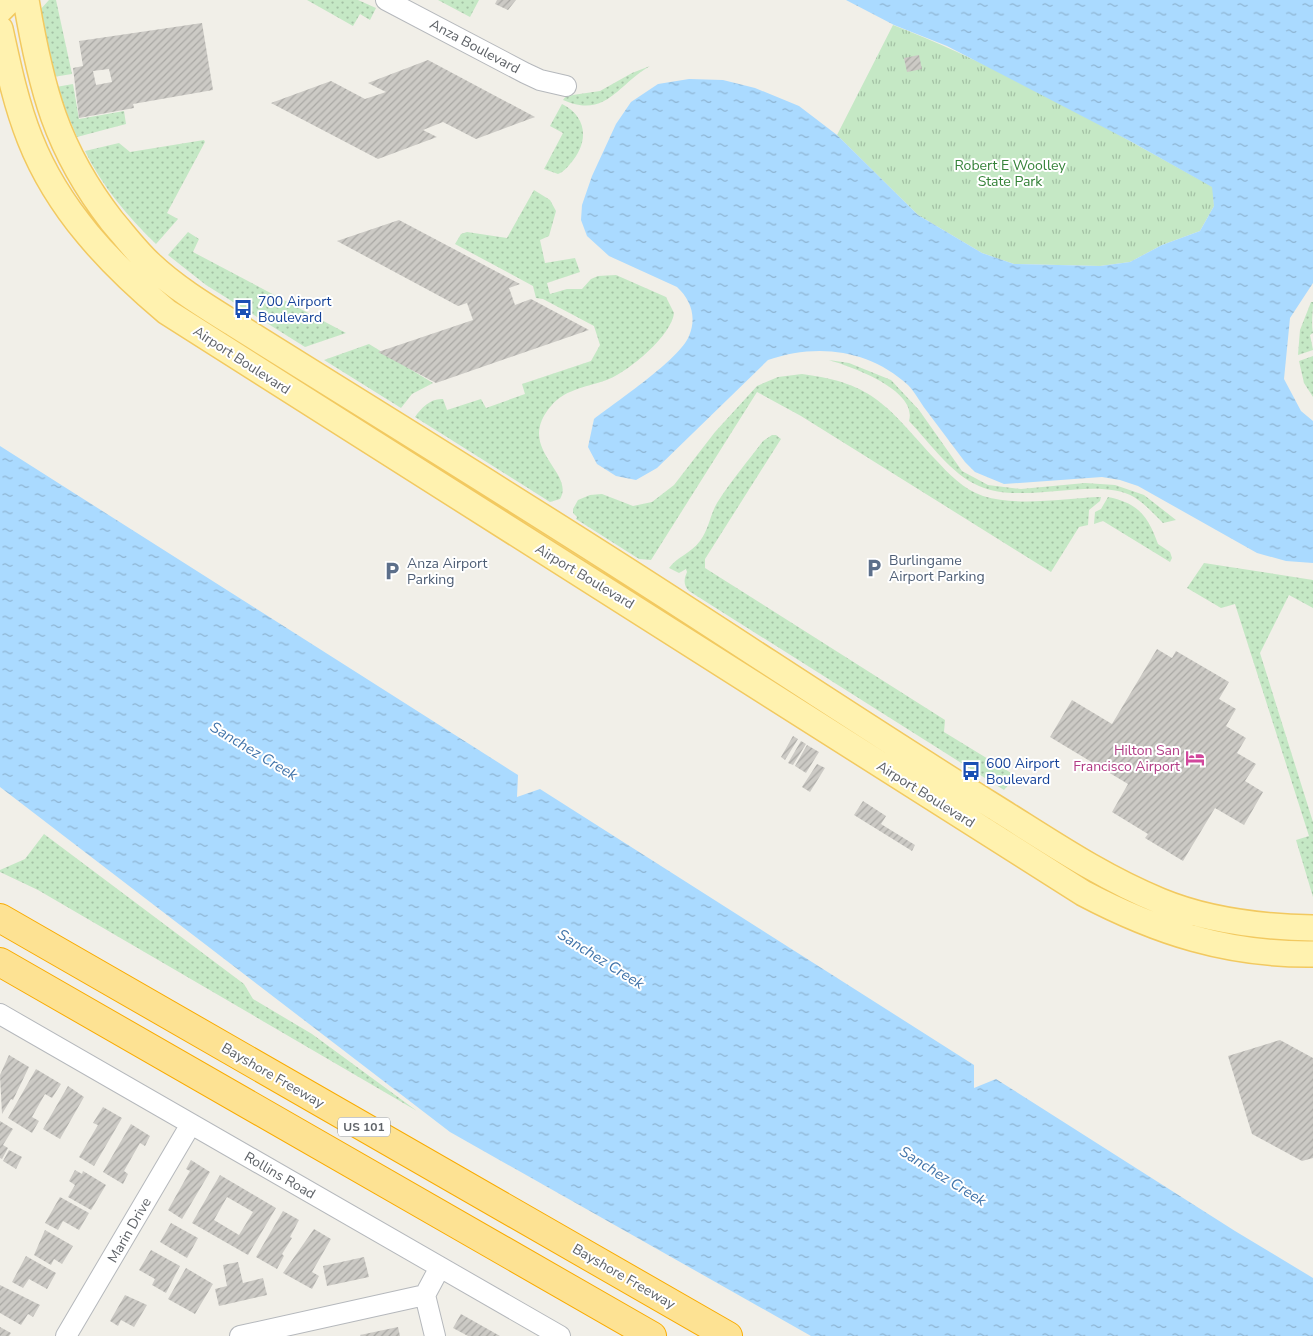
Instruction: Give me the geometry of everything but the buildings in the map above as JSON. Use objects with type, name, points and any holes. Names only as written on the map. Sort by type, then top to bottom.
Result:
[{"type":"highway","name":"Bayshore Freeway","points":[[0,918],[728,1336]]},
{"type":"highway","name":"US 101","points":[[0,962],[652,1336]]},
{"type":"main road","points":[[0,10],[10,0]]},
{"type":"main road","name":"Airport Boulevard","points":[[26,0],[37,63],[49,106],[62,142],[96,200],[150,264],[207,306],[578,540],[1078,860],[1111,879],[1161,902],[1200,915],[1278,928],[1313,928]]},
{"type":"main road","name":"Airport Boulevard","points":[[0,29],[21,114],[30,140],[53,187],[77,222],[132,282],[167,312],[562,563],[634,606],[1083,893],[1120,913],[1158,929],[1208,944],[1255,952],[1313,954]]},
{"type":"main road","points":[[132,282],[150,264]]},
{"type":"main road","points":[[387,452],[402,430]]},
{"type":"main road","points":[[562,563],[578,540]]},
{"type":"main road","points":[[758,687],[773,665]]},
{"type":"main road","points":[[855,749],[869,727]]},
{"type":"street","name":"Anza Boulevard","points":[[386,0],[525,73],[540,80],[566,86]]},
{"type":"street","name":"Rollins Road","points":[[2,1020],[191,1124],[560,1336]]},
{"type":"street","name":"Marin Drive","points":[[66,1336],[191,1124]]},
{"type":"street","points":[[435,1336],[425,1294],[440,1267]]},
{"type":"street","points":[[240,1336],[425,1294]]},
{"type":"green space","points":[[49,0],[56,0],[72,74],[53,77],[39,11]]},
{"type":"green space","points":[[307,0],[358,0],[376,8],[370,20],[360,14],[353,26]]},
{"type":"green space","points":[[438,0],[479,0],[470,17]]},
{"type":"green space","name":"Robert E Woolley State Park","points":[[893,25],[975,60],[1016,80],[1213,187],[1214,206],[1200,231],[1162,245],[1130,262],[1100,266],[1014,264],[982,253],[918,215],[837,135]]},
{"type":"green space","points":[[650,66],[601,103],[578,105],[563,100],[566,96],[600,91],[632,73]]},
{"type":"green space","points":[[73,84],[79,119],[124,111],[126,124],[77,137],[56,87]]},
{"type":"green space","points":[[562,104],[571,109],[577,116],[581,123],[583,139],[576,156],[558,174],[544,169],[563,133],[550,126]]},
{"type":"green space","points":[[204,140],[205,142],[167,213],[178,219],[156,244],[116,200],[99,177],[85,151],[119,143],[130,152]]},
{"type":"green space","points":[[534,190],[550,200],[556,211],[549,236],[540,240],[545,263],[575,258],[580,272],[547,283],[550,294],[567,289],[582,289],[591,279],[598,276],[616,275],[666,297],[674,313],[666,331],[638,360],[609,379],[564,395],[551,406],[541,421],[539,435],[542,447],[560,479],[563,489],[560,499],[550,502],[415,417],[420,410],[434,400],[443,399],[447,410],[481,399],[486,408],[525,394],[522,384],[591,361],[600,345],[594,326],[543,299],[536,298],[533,286],[455,244],[461,234],[467,232],[507,238]]},
{"type":"green space","points":[[188,232],[199,239],[193,252],[346,333],[305,347],[206,285],[168,255]]},
{"type":"green space","points":[[1311,302],[1313,302],[1313,333],[1310,335],[1313,350],[1298,355],[1300,330]]},
{"type":"green space","points":[[369,344],[433,383],[412,394],[401,408],[324,360]]},
{"type":"green space","points":[[1313,356],[1313,397],[1304,383],[1299,361]]},
{"type":"green space","points":[[829,360],[849,363],[891,380],[919,410],[962,471],[988,485],[1021,489],[1085,483],[1115,485],[1144,495],[1176,520],[1163,523],[1134,497],[1118,491],[1080,489],[1017,493],[997,491],[979,486],[969,481],[950,466],[909,421],[909,410],[904,399],[894,390],[867,374]]},
{"type":"green space","points":[[802,374],[827,378],[864,391],[892,412],[951,475],[963,485],[983,496],[1012,501],[1101,497],[1100,501],[1089,510],[1088,525],[1079,527],[1051,572],[801,416],[757,392],[651,560],[639,559],[576,519],[577,517],[573,513],[573,509],[578,500],[590,495],[602,494],[633,506],[652,502],[674,485],[715,432],[757,386],[778,377]]},
{"type":"green space","points":[[772,435],[776,435],[781,439],[705,559],[705,568],[945,720],[944,732],[1016,776],[1004,790],[689,591],[685,584],[686,569],[679,573],[669,568],[700,541],[722,495],[763,441]]},
{"type":"green space","points":[[1108,497],[1127,503],[1146,518],[1158,544],[1170,552],[1172,558],[1170,562],[1103,521],[1094,524],[1095,512],[1101,509]]},
{"type":"green space","points":[[1204,563],[1313,580],[1313,608],[1289,595],[1260,653],[1313,822],[1313,897],[1296,840],[1309,836],[1235,604],[1221,608],[1187,588]]},
{"type":"green space","points":[[44,834],[244,984],[253,999],[312,1034],[417,1111],[38,890],[0,872],[0,870],[25,859]]},
{"type":"water","points":[[846,0],[1313,0],[1313,283],[1290,318],[1284,379],[1301,411],[1313,421],[1313,563],[1286,561],[1257,553],[1138,486],[1120,480],[1102,477],[1004,484],[975,472],[965,462],[908,385],[893,373],[876,364],[859,357],[841,353],[805,352],[768,360],[657,468],[636,480],[616,476],[597,464],[588,447],[594,419],[661,368],[683,345],[691,329],[692,316],[689,303],[677,287],[609,256],[587,236],[581,220],[582,205],[592,176],[616,124],[631,102],[658,84],[689,79],[723,80],[755,88],[799,106],[837,135],[918,215],[982,253],[1014,264],[1100,266],[1130,262],[1162,245],[1200,231],[1214,206],[1212,187],[1130,141],[947,46],[894,25]]},
{"type":"water","name":"Sanchez Creek","points":[[0,446],[518,775],[517,797],[540,789],[974,1065],[974,1088],[996,1079],[1235,1231],[1313,1278],[1313,1336],[811,1336],[450,1132],[0,787]]},
{"type":"place","name":"700 Airport Boulevard","points":[[243,309]]},
{"type":"place","name":"Burlingame Airport Parking","points":[[874,568]]},
{"type":"place","name":"Anza Airport Parking","points":[[392,571]]},
{"type":"place","name":"Hilton San Francisco Airport","points":[[1195,758]]},
{"type":"place","name":"600 Airport Boulevard","points":[[971,771]]}]
